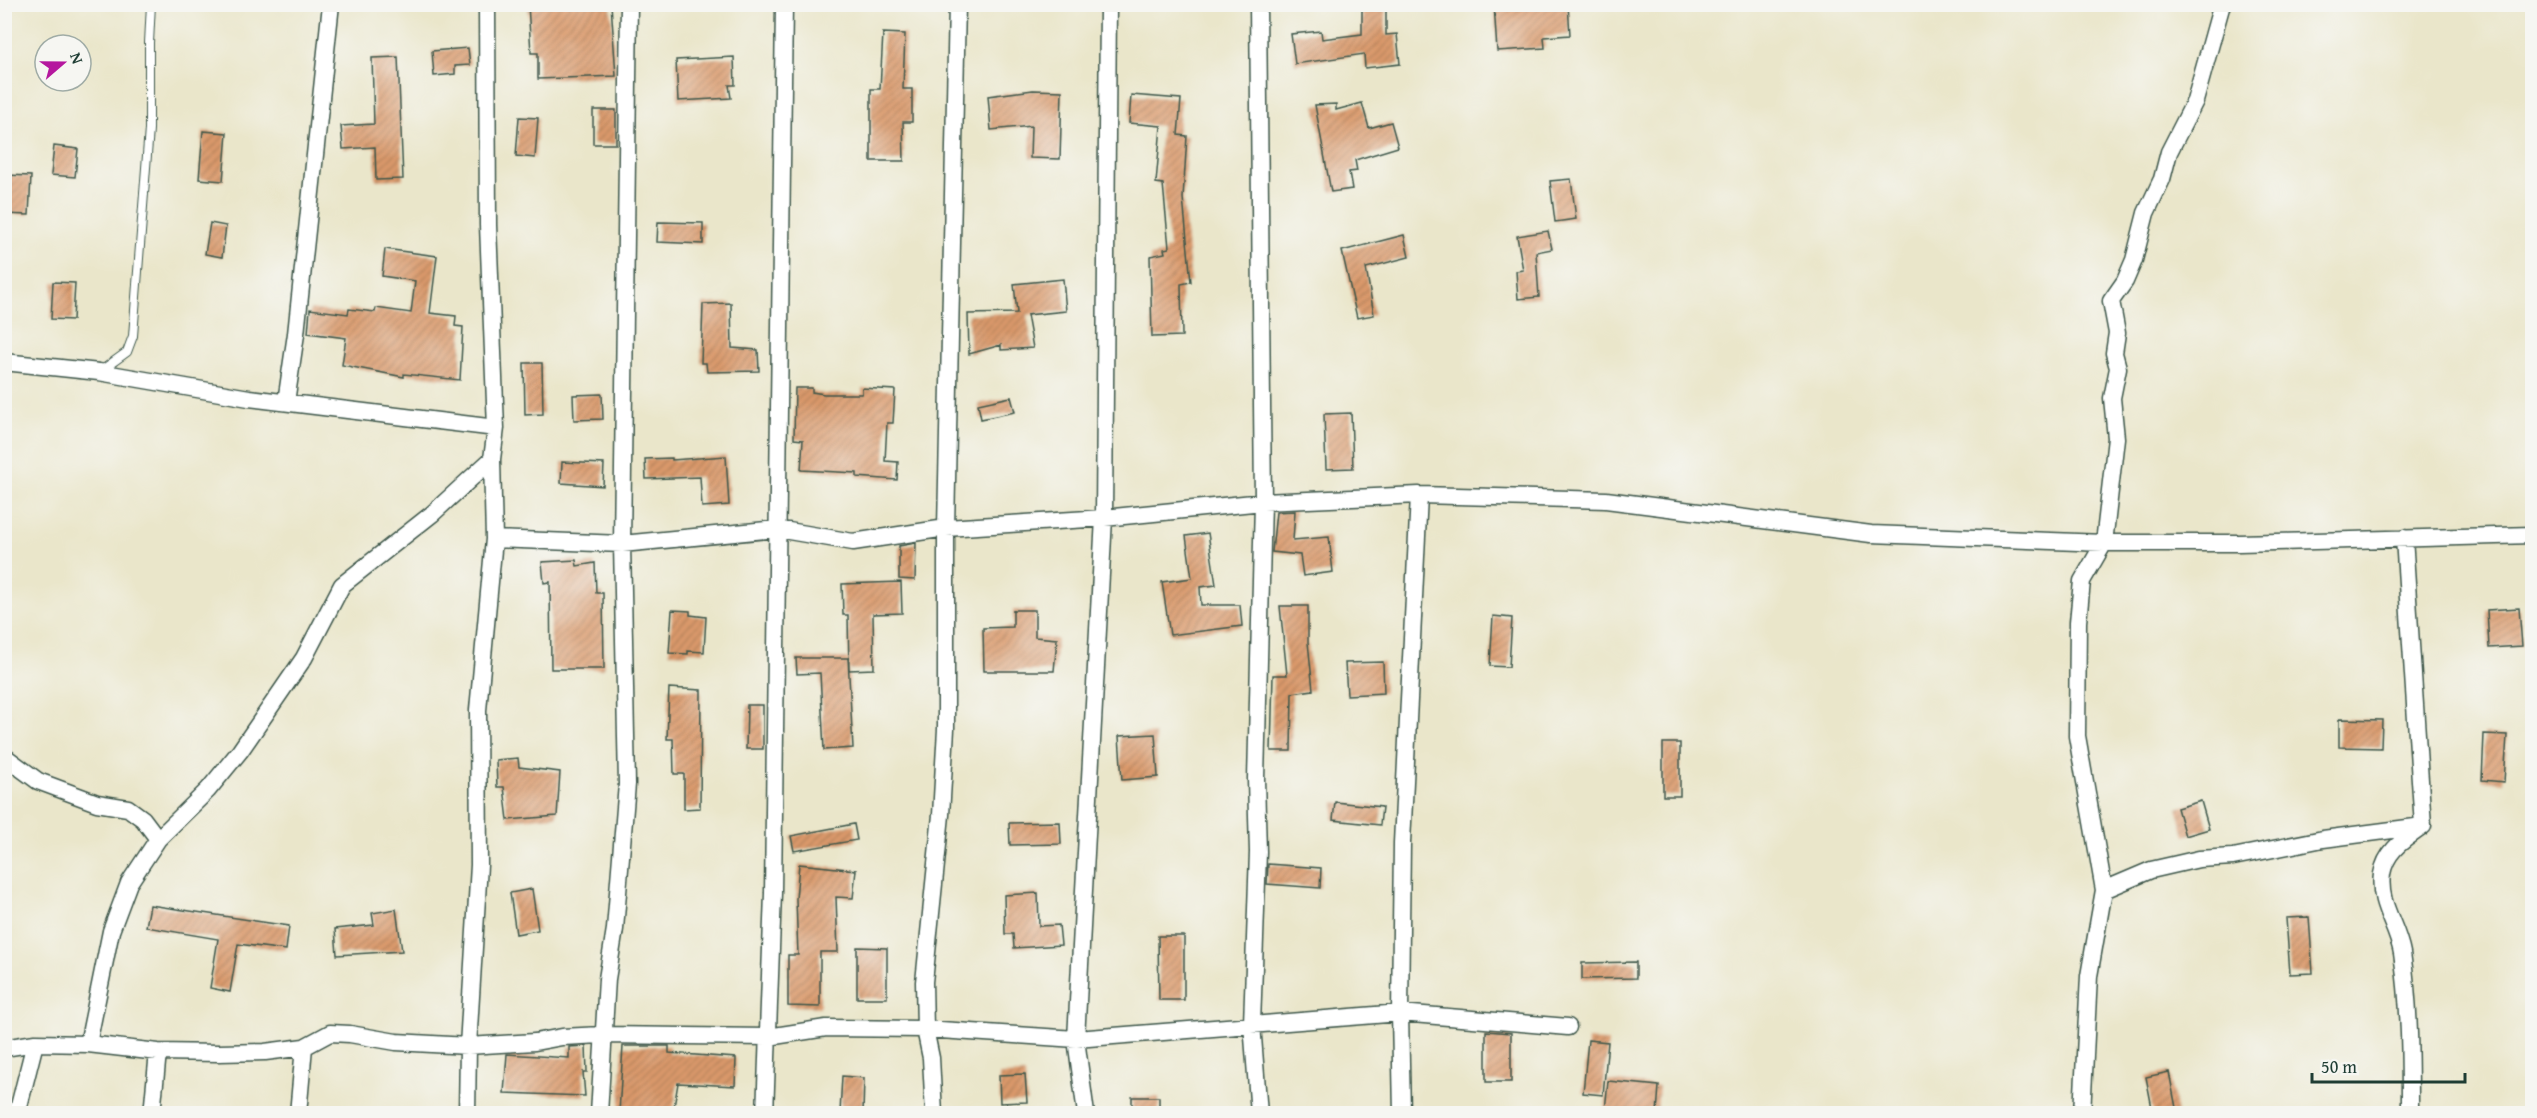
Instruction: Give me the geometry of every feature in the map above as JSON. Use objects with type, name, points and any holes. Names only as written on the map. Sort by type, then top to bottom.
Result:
[{"type":"street","points":[[286,402],[296,334],[331,4]]},
{"type":"street","points":[[467,1113],[468,1046],[479,865],[478,710],[494,539],[492,459],[496,428],[488,225],[487,4]]},
{"type":"street","points":[[599,1113],[602,1035],[627,784],[622,544],[629,4]]},
{"type":"street","points":[[765,1113],[773,893],[784,4]]},
{"type":"street","points":[[934,1113],[931,1058],[925,1029],[924,982],[941,815],[946,729],[946,528],[957,4]]},
{"type":"street","points":[[1086,1113],[1076,1039],[1104,518],[1108,4]]},
{"type":"street","points":[[1258,4],[1263,502],[1252,1024],[1259,1113]]},
{"type":"street","points":[[2082,1113],[2089,976],[2104,890],[2077,736],[2076,661],[2082,581],[2104,543],[2116,438],[2112,398],[2118,368],[2114,353],[2117,333],[2111,301],[2125,281],[2134,260],[2146,213],[2162,179],[2169,152],[2195,101],[2222,4]]},
{"type":"street","points":[[4,362],[99,372],[164,385],[496,428]]},
{"type":"street","points":[[88,1044],[111,931],[129,883],[158,839],[208,790],[240,750],[304,658],[342,585],[432,514],[492,459]]},
{"type":"street","points":[[494,539],[622,544],[777,529],[853,542],[946,528],[1104,518],[1263,502],[1419,495],[1606,500],[1871,534],[2104,543],[2532,535]]},
{"type":"street","points":[[1401,1113],[1402,843],[1419,495]]},
{"type":"street","points":[[2404,538],[2423,826]]},
{"type":"street","points":[[4,756],[38,781],[97,803],[128,808],[143,819],[158,839]]},
{"type":"street","points":[[2104,890],[2151,870],[2199,859],[2233,857],[2324,839],[2423,826]]},
{"type":"street","points":[[2410,1113],[2410,1033],[2402,950],[2381,896],[2382,872],[2391,850],[2423,826]]},
{"type":"street","points":[[4,1048],[35,1043],[88,1044],[158,1052],[265,1052],[304,1047],[330,1034],[350,1034],[396,1042],[468,1046],[602,1035],[768,1037],[826,1028],[925,1029],[1076,1039],[1400,1013],[1568,1027]]},
{"type":"street","points":[[17,1113],[35,1043]]},
{"type":"street","points":[[298,1113],[304,1047]]},
{"type":"street","points":[[152,1113],[158,1052]]},
{"type":"lane","points":[[99,372],[127,352],[132,336],[149,129],[151,4]]},
{"type":"building","points":[[528,4],[611,4],[616,76],[538,79],[538,53],[531,53]]},
{"type":"building","points":[[1362,4],[1386,4],[1386,35],[1397,34],[1400,64],[1365,68],[1364,54],[1295,64],[1291,34],[1321,31],[1322,39],[1362,34]]},
{"type":"building","points":[[1494,4],[1568,4],[1570,35],[1544,37],[1545,48],[1497,51]]},
{"type":"building","points":[[883,33],[905,34],[903,89],[912,89],[912,122],[903,122],[904,161],[871,161],[871,89],[880,89]]},
{"type":"building","points":[[468,48],[470,65],[455,66],[455,74],[434,76],[432,51]]},
{"type":"building","points":[[398,57],[403,179],[376,180],[375,147],[343,149],[341,126],[374,124],[372,58]]},
{"type":"building","points":[[734,57],[735,85],[729,85],[731,98],[678,101],[676,60]]},
{"type":"building","points":[[1033,90],[1062,91],[1060,159],[1030,158],[1031,126],[991,130],[988,96]]},
{"type":"building","points":[[1131,95],[1181,99],[1178,135],[1187,136],[1183,198],[1191,282],[1181,284],[1182,336],[1152,337],[1150,256],[1165,253],[1164,249],[1169,248],[1163,184],[1156,183],[1161,126],[1129,123]]},
{"type":"building","points":[[1362,103],[1369,128],[1391,122],[1398,147],[1355,160],[1357,171],[1349,172],[1352,189],[1331,192],[1315,105],[1336,104],[1336,110]]},
{"type":"building","points":[[593,110],[616,110],[616,144],[593,144]]},
{"type":"building","points":[[519,117],[538,118],[535,158],[516,156]]},
{"type":"building","points":[[203,131],[227,133],[223,181],[199,179]]},
{"type":"building","points":[[54,146],[78,149],[75,177],[51,175]]},
{"type":"building","points":[[4,175],[31,176],[29,215],[4,214]]},
{"type":"building","points":[[1571,179],[1576,219],[1555,222],[1550,181]]},
{"type":"building","points":[[658,222],[703,223],[703,244],[657,242]]},
{"type":"building","points":[[210,223],[226,226],[222,257],[205,254]]},
{"type":"building","points":[[1548,231],[1552,249],[1536,252],[1539,297],[1518,299],[1516,271],[1523,270],[1517,236]]},
{"type":"building","points":[[1404,235],[1409,257],[1366,268],[1374,315],[1357,318],[1342,251]]},
{"type":"building","points":[[385,249],[437,256],[430,313],[456,316],[455,326],[463,327],[460,380],[404,374],[404,377],[342,365],[346,338],[308,333],[310,309],[348,314],[349,309],[375,312],[376,308],[411,313],[415,281],[382,276]]},
{"type":"building","points":[[1063,279],[1066,311],[1027,315],[1033,348],[1001,350],[1001,345],[969,354],[968,314],[1017,313],[1014,284]]},
{"type":"building","points":[[53,282],[75,283],[73,320],[51,319]]},
{"type":"building","points":[[731,303],[732,348],[758,350],[759,371],[707,372],[706,363],[701,363],[703,304]]},
{"type":"building","points":[[524,363],[542,363],[543,414],[525,415]]},
{"type":"building","points":[[795,388],[812,388],[812,392],[824,394],[862,394],[862,388],[895,390],[893,423],[887,423],[885,461],[898,462],[897,480],[857,477],[857,473],[801,470],[803,440],[794,439]]},
{"type":"building","points":[[602,394],[603,419],[574,420],[573,395]]},
{"type":"building","points":[[1011,397],[1015,412],[981,419],[978,404]]},
{"type":"building","points":[[1351,413],[1353,468],[1326,469],[1324,414]]},
{"type":"building","points":[[726,456],[729,505],[702,507],[700,477],[646,479],[645,459],[672,458],[672,460]]},
{"type":"building","points":[[562,462],[604,464],[603,486],[561,483]]},
{"type":"building","points":[[1295,511],[1293,540],[1329,537],[1333,572],[1303,576],[1300,555],[1272,552],[1276,512]]},
{"type":"building","points":[[1208,533],[1216,585],[1200,587],[1201,605],[1240,605],[1242,626],[1170,635],[1162,582],[1192,578],[1186,536]]},
{"type":"building","points":[[916,543],[915,580],[899,579],[899,546]]},
{"type":"building","points":[[576,560],[577,566],[595,563],[596,593],[603,593],[604,669],[551,669],[550,582],[544,583],[542,562]]},
{"type":"building","points":[[901,582],[902,613],[873,614],[874,669],[849,670],[848,615],[843,615],[842,584]]},
{"type":"building","points":[[1280,606],[1308,606],[1308,642],[1313,690],[1292,693],[1291,751],[1271,751],[1273,675],[1287,675]]},
{"type":"building","points":[[2519,608],[2522,646],[2489,648],[2487,610]]},
{"type":"building","points":[[672,610],[690,611],[690,615],[706,617],[704,652],[669,653]]},
{"type":"building","points":[[1013,610],[1035,610],[1035,637],[1057,639],[1054,671],[984,671],[983,628],[1013,627]]},
{"type":"building","points":[[1493,616],[1512,618],[1509,667],[1490,666]]},
{"type":"building","points":[[796,658],[848,658],[853,748],[824,750],[820,673],[797,674]]},
{"type":"building","points":[[1383,662],[1384,693],[1347,695],[1345,663]]},
{"type":"building","points":[[669,688],[701,690],[700,808],[684,809],[684,774],[674,774],[673,739],[667,739]]},
{"type":"building","points":[[747,705],[763,705],[763,749],[746,749]]},
{"type":"building","points":[[2339,719],[2382,720],[2381,748],[2339,747]]},
{"type":"building","points":[[1155,734],[1158,777],[1122,780],[1119,736]]},
{"type":"building","points":[[2484,734],[2507,735],[2504,782],[2482,780]]},
{"type":"building","points":[[1663,743],[1680,743],[1680,796],[1663,796]]},
{"type":"building","points":[[518,758],[519,767],[560,772],[557,816],[508,820],[504,787],[497,787],[496,760]]},
{"type":"building","points":[[2201,801],[2209,829],[2185,836],[2177,808]]},
{"type":"building","points":[[1335,802],[1382,807],[1380,825],[1333,820]]},
{"type":"building","points":[[1060,822],[1061,844],[1010,845],[1009,823]]},
{"type":"building","points":[[854,824],[857,840],[794,851],[791,836]]},
{"type":"building","points":[[799,864],[856,870],[853,898],[836,897],[838,952],[820,952],[820,1007],[788,1006],[788,955],[798,955],[796,899]]},
{"type":"building","points":[[1268,864],[1321,868],[1320,888],[1267,884]]},
{"type":"building","points":[[532,889],[538,930],[516,934],[510,893]]},
{"type":"building","points":[[1038,893],[1039,926],[1059,925],[1061,945],[1014,948],[1013,934],[1005,934],[1004,895]]},
{"type":"building","points":[[150,905],[289,926],[286,950],[238,944],[230,992],[210,988],[218,939],[146,927]]},
{"type":"building","points":[[396,909],[402,951],[337,955],[335,929],[374,925],[372,913]]},
{"type":"building","points":[[2309,917],[2313,973],[2290,974],[2286,918]]},
{"type":"building","points":[[1158,936],[1184,936],[1184,1000],[1159,1000]]},
{"type":"building","points":[[857,947],[887,948],[887,998],[857,998]]},
{"type":"building","points":[[1636,962],[1636,978],[1582,979],[1582,963]]},
{"type":"building","points":[[1486,1031],[1511,1033],[1511,1082],[1486,1082]]},
{"type":"building","points":[[1588,1040],[1608,1042],[1603,1095],[1583,1093]]},
{"type":"building","points":[[586,1046],[587,1072],[583,1072],[585,1096],[504,1093],[507,1054],[569,1058],[569,1047]]},
{"type":"building","points":[[623,1046],[669,1046],[669,1053],[736,1058],[735,1086],[678,1083],[673,1113],[619,1113]]},
{"type":"building","points":[[2169,1072],[2177,1113],[2153,1113],[2146,1077]]},
{"type":"building","points":[[1025,1074],[1027,1102],[1000,1103],[999,1075]]},
{"type":"building","points":[[842,1076],[864,1078],[863,1113],[840,1113]]},
{"type":"building","points":[[1608,1081],[1659,1086],[1657,1113],[1605,1110]]},
{"type":"building","points":[[1132,1097],[1159,1097],[1159,1113],[1132,1113]]}]
